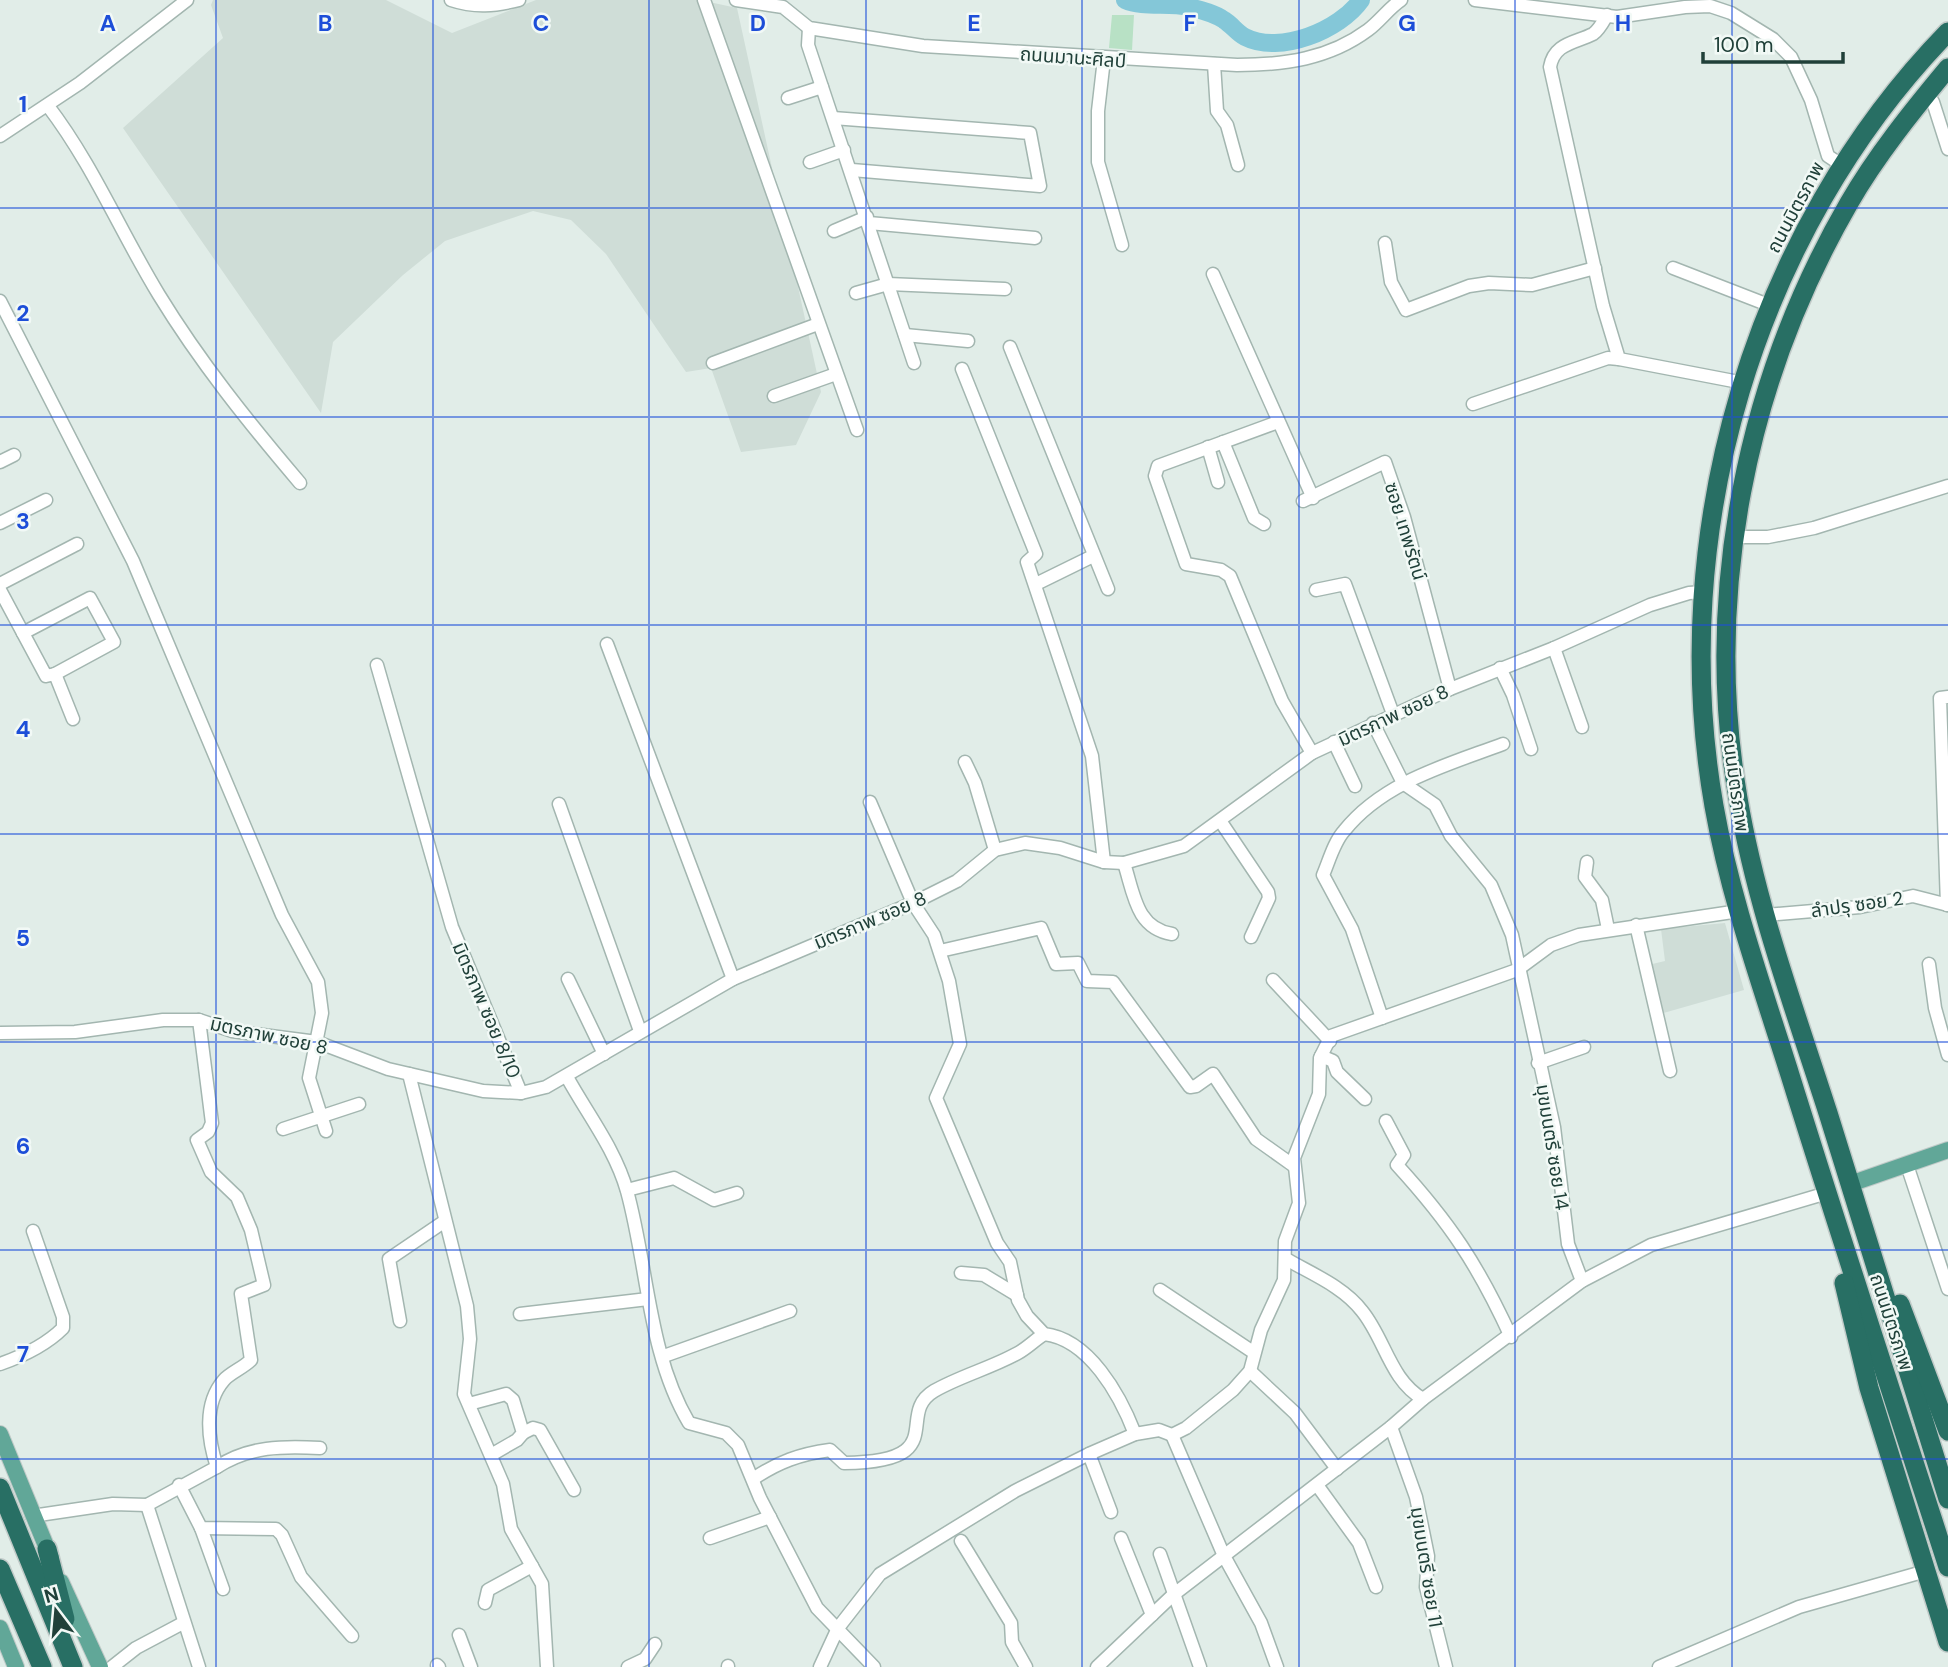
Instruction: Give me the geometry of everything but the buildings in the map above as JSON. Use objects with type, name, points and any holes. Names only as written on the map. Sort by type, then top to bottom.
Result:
[{"type":"highway","name":"ถนนมิตรภาพ","points":[[1948,32],[1892,97],[1843,166],[1800,241],[1771,306],[1744,383],[1720,470],[1703,592],[1703,679],[1713,804],[1739,912],[1948,1567]]},
{"type":"highway","name":"ถนนมิตรภาพ","points":[[1948,68],[1850,200],[1821,254],[1792,318],[1755,430],[1734,537],[1726,627],[1730,749],[1747,844],[1766,915],[1948,1499]]},
{"type":"highway","points":[[1876,1266],[1887,1268],[1948,1431]]},
{"type":"highway","points":[[1852,1272],[1843,1280],[1863,1362],[1948,1642]]},
{"type":"highway","points":[[0,1488],[75,1667]]},
{"type":"highway","points":[[47,1549],[75,1667]]},
{"type":"highway","points":[[0,1569],[43,1667]]},
{"type":"main road","points":[[1850,1184],[1948,1150]]},
{"type":"main road","points":[[0,1434],[32,1516],[100,1667]]},
{"type":"main road","points":[[0,1628],[16,1667]]},
{"type":"street","points":[[0,136],[48,106],[187,0]]},
{"type":"street","points":[[451,0],[467,5],[495,6],[519,0]]},
{"type":"street","points":[[704,0],[835,374],[858,430]]},
{"type":"street","points":[[736,0],[783,6],[809,28],[808,45],[852,170],[914,363]]},
{"type":"street","name":"ถนนมานะศิลป์","points":[[809,28],[923,46],[1104,59],[1277,65],[1311,58],[1344,45],[1370,29],[1401,0]]},
{"type":"street","points":[[1475,0],[1607,15],[1710,6],[1731,13],[1752,25],[1791,57],[1811,100],[1828,156],[1843,166]]},
{"type":"street","points":[[1607,15],[1596,33],[1563,46],[1552,57],[1550,67],[1595,268],[1619,359]]},
{"type":"street","points":[[1104,59],[1098,111],[1098,162],[1122,245]]},
{"type":"street","points":[[1214,64],[1217,111],[1226,124],[1238,165]]},
{"type":"street","points":[[788,98],[822,87]]},
{"type":"street","points":[[1925,96],[1933,102],[1948,149]]},
{"type":"street","points":[[48,106],[78,145],[158,293],[205,366],[300,483]]},
{"type":"street","points":[[833,118],[1030,133],[1040,186],[852,170]]},
{"type":"street","points":[[810,162],[844,150]]},
{"type":"street","points":[[834,231],[868,220],[1035,238]]},
{"type":"street","points":[[1385,243],[1391,282],[1406,310],[1469,286],[1489,283],[1532,285],[1595,268]]},
{"type":"street","points":[[1673,268],[1771,306]]},
{"type":"street","points":[[1213,274],[1278,422],[1158,466],[1155,476],[1186,564],[1221,570],[1236,586],[1273,683],[1311,753]]},
{"type":"street","points":[[856,293],[888,284],[1005,289]]},
{"type":"street","points":[[0,301],[133,561],[282,915],[318,982],[322,1013],[309,1078],[326,1131]]},
{"type":"street","points":[[713,363],[818,324]]},
{"type":"street","points":[[905,335],[968,341]]},
{"type":"street","points":[[1010,347],[1108,589]]},
{"type":"street","points":[[1473,404],[1608,358],[1744,383]]},
{"type":"street","points":[[962,369],[1036,554],[1027,562],[1093,756],[1104,862]]},
{"type":"street","points":[[774,396],[835,374]]},
{"type":"street","name":"ซอย เทพรัตน์","points":[[1278,422],[1308,500],[1379,462],[1385,462],[1404,517],[1450,689]]},
{"type":"street","points":[[1223,442],[1254,518],[1264,524]]},
{"type":"street","points":[[1208,447],[1218,482]]},
{"type":"street","points":[[0,462],[14,455]]},
{"type":"street","points":[[1734,537],[1768,537],[1814,528],[1947,488]]},
{"type":"street","points":[[0,523],[46,499]]},
{"type":"street","points":[[0,584],[77,544]]},
{"type":"street","points":[[1036,584],[1093,556]]},
{"type":"street","points":[[1316,590],[1345,584],[1393,714]]},
{"type":"street","points":[[0,590],[23,633],[46,676],[55,674],[114,642],[90,598],[23,633]]},
{"type":"street","name":"มิตรภาพ ซอย 8","points":[[0,1033],[75,1032],[163,1020],[198,1020],[232,1031],[317,1042],[388,1069],[483,1091],[521,1093],[567,1077],[640,1031],[733,979],[913,903],[957,881],[995,850],[1025,843],[1060,848],[1104,862],[1124,863],[1185,846],[1311,753],[1450,689],[1555,648],[1650,605],[1689,593],[1703,592]]},
{"type":"street","points":[[607,643],[733,979]]},
{"type":"street","points":[[1555,648],[1582,727]]},
{"type":"street","name":"มิตรภาพ ซอย 8/10","points":[[377,665],[452,927],[521,1093]]},
{"type":"street","points":[[1500,668],[1513,695],[1531,749]]},
{"type":"street","points":[[55,674],[73,719]]},
{"type":"street","points":[[1947,905],[1945,756],[1940,698],[1948,698]]},
{"type":"street","points":[[1373,723],[1403,783]]},
{"type":"street","points":[[1334,742],[1355,786]]},
{"type":"street","points":[[1382,1018],[1352,929],[1323,875],[1342,833],[1367,806],[1403,783],[1503,744]]},
{"type":"street","points":[[965,762],[975,783],[995,850]]},
{"type":"street","name":"มุขมนตรี ซอย 14","points":[[1403,783],[1436,804],[1451,836],[1491,885],[1512,935],[1517,970],[1554,1127],[1568,1244],[1582,1281]]},
{"type":"street","points":[[870,802],[913,903],[934,935],[949,981],[960,1044],[936,1098],[997,1243],[1010,1262],[1017,1295],[1027,1316],[1044,1334],[1060,1336],[1079,1349],[1115,1390],[1135,1434]]},
{"type":"street","points":[[559,804],[640,1031]]},
{"type":"street","points":[[1221,822],[1268,892],[1269,898],[1251,937]]},
{"type":"street","points":[[1587,862],[1585,877],[1602,900],[1608,929]]},
{"type":"street","points":[[1124,863],[1143,919],[1156,931],[1172,934]]},
{"type":"street","name":"ลำปรุ ซอย 2","points":[[1766,915],[1860,907],[1913,896],[1947,905]]},
{"type":"street","points":[[1172,1435],[1186,1428],[1233,1390],[1250,1371],[1253,1352],[1284,1280],[1285,1241],[1299,1203],[1294,1158],[1319,1094],[1321,1056],[1331,1036],[1517,970],[1551,945],[1608,929],[1739,912]]},
{"type":"street","points":[[1636,925],[1670,1071]]},
{"type":"street","points":[[940,951],[1041,928],[1056,964],[1078,963],[1087,981],[1113,982],[1190,1087],[1213,1074],[1256,1139],[1294,1166]]},
{"type":"street","points":[[1929,964],[1935,1008],[1948,1055]]},
{"type":"street","points":[[568,979],[604,1054]]},
{"type":"street","points":[[1273,980],[1330,1041]]},
{"type":"street","points":[[198,1020],[212,1123],[208,1132],[198,1140],[211,1172],[237,1197],[251,1230],[264,1285],[241,1294],[251,1360],[224,1379],[214,1400],[209,1423],[209,1444],[217,1467]]},
{"type":"street","points":[[1538,1063],[1584,1047]]},
{"type":"street","points":[[1321,1056],[1333,1060],[1337,1072],[1365,1099]]},
{"type":"street","points":[[408,1074],[467,1306],[470,1339],[464,1394],[503,1484],[511,1529],[545,1593],[547,1667]]},
{"type":"street","points":[[567,1077],[596,1129],[613,1151],[627,1190],[648,1299],[675,1401],[689,1423],[726,1433],[738,1445],[770,1517],[817,1608],[874,1667]]},
{"type":"street","points":[[283,1129],[359,1104]]},
{"type":"street","points":[[1386,1121],[1404,1155],[1396,1165],[1441,1214],[1466,1248],[1511,1337]]},
{"type":"street","points":[[1907,1165],[1948,1289]]},
{"type":"street","points":[[627,1190],[674,1178],[714,1200],[737,1193]]},
{"type":"street","points":[[1097,1667],[1173,1595],[1391,1427],[1423,1399],[1511,1337],[1582,1281],[1651,1245],[1828,1193]]},
{"type":"street","points":[[400,1321],[389,1259],[445,1221]]},
{"type":"street","points":[[0,1363],[20,1356],[54,1337],[63,1328],[63,1317],[33,1231]]},
{"type":"street","points":[[1286,1259],[1324,1280],[1362,1310],[1397,1375],[1423,1399]]},
{"type":"street","points":[[961,1273],[984,1275],[1017,1295]]},
{"type":"street","points":[[1160,1290],[1253,1352]]},
{"type":"street","points":[[520,1314],[648,1299]]},
{"type":"street","points":[[664,1356],[790,1311]]},
{"type":"street","points":[[753,1479],[775,1464],[815,1452],[830,1450],[844,1463],[883,1461],[904,1454],[915,1442],[919,1408],[932,1392],[1019,1353],[1044,1334]]},
{"type":"street","points":[[1250,1371],[1295,1413],[1337,1469]]},
{"type":"street","points":[[469,1404],[506,1394],[511,1396],[523,1433]]},
{"type":"street","name":"มุขมนตรี ซอย 11","points":[[1391,1427],[1416,1497],[1429,1556],[1426,1587],[1446,1667]]},
{"type":"street","points":[[491,1455],[517,1440],[523,1433],[540,1430],[574,1490]]},
{"type":"street","points":[[820,1667],[838,1628],[880,1574],[1015,1491],[1135,1434],[1159,1430],[1172,1435],[1224,1556],[1261,1623],[1277,1667]]},
{"type":"street","points":[[32,1516],[113,1504],[147,1505],[178,1485],[244,1453],[265,1448],[320,1448]]},
{"type":"street","points":[[1089,1454],[1111,1512]]},
{"type":"street","points":[[178,1485],[201,1528],[223,1589]]},
{"type":"street","points":[[1317,1485],[1359,1543],[1376,1587]]},
{"type":"street","points":[[147,1505],[183,1623],[200,1667]]},
{"type":"street","points":[[710,1538],[770,1517]]},
{"type":"street","points":[[201,1528],[276,1529],[282,1535],[301,1577],[352,1636]]},
{"type":"street","points":[[1121,1538],[1152,1615]]},
{"type":"street","points":[[961,1541],[1011,1623],[1012,1642],[1026,1667]]},
{"type":"street","points":[[1160,1553],[1200,1667]]},
{"type":"street","points":[[485,1603],[488,1590],[532,1566]]},
{"type":"street","points":[[1659,1667],[1799,1607],[1926,1571]]},
{"type":"street","points":[[113,1667],[136,1648],[183,1623]]},
{"type":"street","points":[[459,1635],[471,1667]]},
{"type":"street","points":[[628,1667],[645,1659],[655,1644]]},
{"type":"shaded area","points":[[213,0],[386,0],[452,33],[536,0],[700,0],[737,8],[821,392],[796,445],[741,452],[711,368],[686,372],[606,254],[571,220],[533,211],[445,241],[403,275],[333,342],[321,413],[123,128],[223,38],[211,5]]},
{"type":"shaded area","points":[[1725,923],[1744,990],[1660,1014],[1648,965],[1665,961],[1661,929]]},
{"type":"green space","points":[[1112,15],[1134,15],[1132,50],[1109,48]]},
{"type":"waterway","points":[[1125,0],[1203,11],[1227,22],[1245,37],[1259,42],[1275,43],[1292,41],[1324,30],[1339,21],[1361,0]]}]
